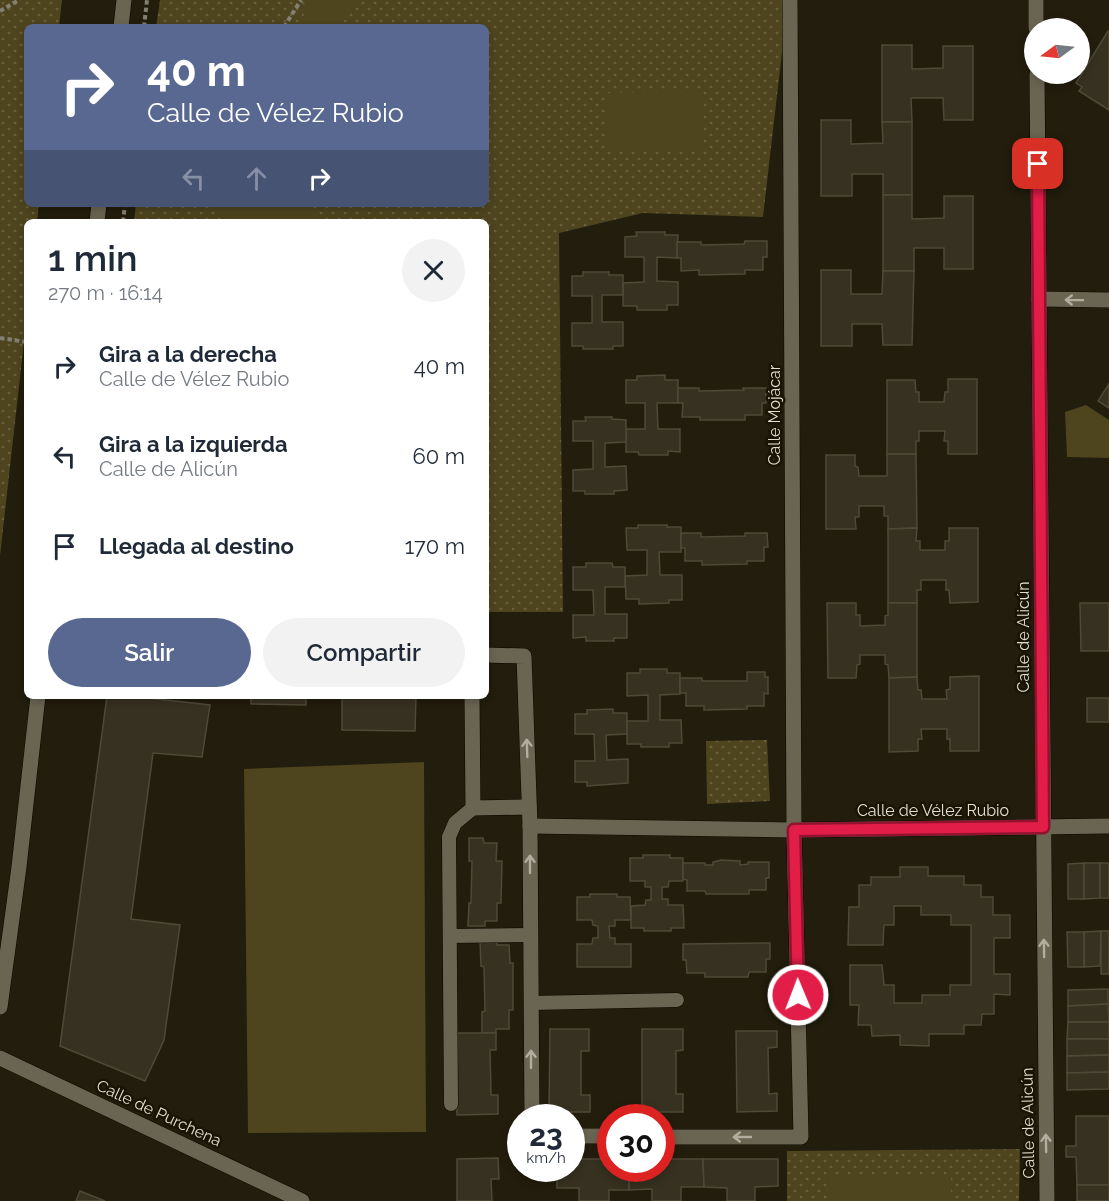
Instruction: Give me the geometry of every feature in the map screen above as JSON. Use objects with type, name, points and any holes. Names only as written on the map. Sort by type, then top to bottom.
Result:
[{"type":"street","points":[[121,24],[124,0]]},
{"type":"street","name":"Calle Mojácar","points":[[790,0],[794,830]]},
{"type":"street","points":[[1036,0],[1036,18]]},
{"type":"street","name":"Calle de Alicún","points":[[1037,84],[1047,1201]]},
{"type":"street","points":[[1040,299],[1109,300]]},
{"type":"street","points":[[489,655],[524,656],[530,826],[532,1104]]},
{"type":"street","points":[[0,1007],[38,699]]},
{"type":"street","points":[[472,699],[473,808],[529,807]]},
{"type":"street","name":"Calle de Vélez Rubio","points":[[530,826],[794,830],[1109,826]]},
{"type":"street","points":[[675,1137],[801,1137],[794,830]]},
{"type":"street","name":"Calle de Purchena","points":[[0,1058],[302,1201]]},
{"type":"lane","points":[[451,1104],[449,837],[455,823],[473,808]]},
{"type":"lane","points":[[450,936],[530,935]]},
{"type":"lane","points":[[531,1003],[677,1000]]},
{"type":"path","points":[[0,10],[19,0]]},
{"type":"path","points":[[144,24],[147,0]]},
{"type":"path","points":[[286,24],[301,0]]},
{"type":"path","points":[[0,339],[24,342]]},
{"type":"shaded area","points":[[0,0],[62,0],[59,24],[24,24],[24,207],[39,207],[37,219],[24,219],[24,342],[0,556]]},
{"type":"shaded area","points":[[160,0],[788,0],[763,217],[643,213],[559,233],[563,612],[489,612],[489,219],[134,219],[136,207],[489,207],[489,24],[156,24]]},
{"type":"shaded area","points":[[313,0],[357,0],[342,24],[299,24]]},
{"type":"shaded area","points":[[702,91],[702,151],[606,152],[605,93]]},
{"type":"shaded area","points":[[216,207],[308,207],[326,219],[231,219],[215,209]]},
{"type":"shaded area","points":[[1086,405],[1109,420],[1109,458],[1067,457],[1065,412]]},
{"type":"shaded area","points":[[767,740],[770,801],[707,804],[706,741]]},
{"type":"shaded area","points":[[424,762],[426,1132],[248,1133],[244,769]]},
{"type":"shaded area","points":[[1020,1149],[1019,1201],[787,1201],[787,1151]]},
{"type":"shaded area","points":[[828,1175],[951,1175],[951,1201],[829,1201]]},
{"type":"building","points":[[1108,31],[1109,110],[1079,91],[1082,87],[1078,84],[1090,84],[1090,60]]},
{"type":"building","points":[[882,45],[912,45],[912,69],[943,68],[943,46],[973,46],[973,120],[944,120],[943,98],[911,98],[912,122],[882,122]]},
{"type":"building","points":[[821,120],[851,120],[851,144],[883,143],[882,122],[912,122],[912,195],[883,195],[883,174],[852,174],[852,196],[821,196]]},
{"type":"building","points":[[883,195],[912,195],[912,219],[944,218],[944,196],[973,196],[973,269],[944,269],[944,248],[914,248],[914,271],[883,271]]},
{"type":"building","points":[[636,232],[665,232],[665,235],[678,235],[677,258],[657,257],[657,281],[678,282],[678,305],[667,305],[667,310],[637,310],[637,306],[623,306],[623,283],[644,282],[644,257],[625,257],[625,237],[637,236]]},
{"type":"building","points":[[745,241],[767,241],[767,257],[763,257],[763,270],[745,270],[745,274],[699,275],[699,270],[681,271],[681,258],[677,258],[677,242],[701,242],[701,245],[744,244]]},
{"type":"building","points":[[821,270],[851,270],[851,294],[882,294],[883,271],[914,271],[912,345],[883,345],[882,324],[852,324],[852,346],[821,346]]},
{"type":"building","points":[[583,272],[609,272],[609,275],[623,275],[623,295],[602,295],[602,322],[623,322],[623,346],[613,346],[613,349],[583,349],[583,346],[572,346],[572,323],[592,323],[592,296],[572,296],[572,276],[583,276]]},
{"type":"building","points":[[665,375],[665,380],[678,380],[678,403],[657,403],[658,429],[680,429],[680,452],[668,451],[668,455],[639,455],[638,452],[626,452],[626,429],[645,429],[645,403],[626,403],[626,380],[637,380],[637,376]]},
{"type":"building","points":[[948,379],[977,379],[977,454],[948,454],[948,441],[944,441],[945,431],[919,431],[916,454],[887,454],[887,380],[915,380],[919,402],[944,402],[945,392],[948,392]]},
{"type":"building","points":[[1109,384],[1109,408],[1098,401]]},
{"type":"building","points":[[678,388],[699,388],[699,391],[766,388],[766,403],[762,403],[762,415],[745,415],[745,420],[700,420],[700,417],[682,417],[683,403],[678,403]]},
{"type":"building","points":[[585,417],[612,417],[612,419],[626,420],[626,442],[605,443],[605,467],[626,466],[627,490],[614,491],[614,494],[585,494],[585,491],[573,491],[573,470],[593,469],[593,441],[573,441],[573,421],[586,421]]},
{"type":"building","points":[[887,454],[916,454],[917,528],[888,529],[888,516],[884,516],[884,506],[859,506],[859,517],[855,517],[856,529],[826,529],[826,455],[855,455],[855,466],[858,467],[859,476],[887,476]]},
{"type":"building","points":[[638,525],[681,527],[681,552],[659,552],[660,575],[682,575],[682,600],[639,604],[639,599],[626,599],[625,576],[647,575],[647,550],[627,550],[626,528],[638,528]]},
{"type":"building","points":[[917,528],[916,541],[920,541],[920,550],[945,550],[945,541],[949,541],[949,528],[978,528],[978,602],[950,603],[946,580],[921,580],[921,590],[917,590],[917,603],[888,603],[888,529]]},
{"type":"building","points":[[681,533],[701,533],[701,537],[767,533],[768,547],[764,547],[764,561],[747,561],[747,564],[702,565],[702,561],[685,561],[685,548],[681,548]]},
{"type":"building","points":[[586,563],[612,563],[613,567],[625,567],[625,587],[605,587],[605,614],[627,614],[627,638],[614,638],[614,641],[586,641],[586,637],[573,638],[573,615],[594,615],[593,590],[573,590],[573,567],[586,567]]},
{"type":"building","points":[[827,603],[856,603],[856,615],[860,615],[860,626],[885,625],[888,603],[917,603],[917,677],[889,678],[885,655],[860,655],[856,678],[828,678]]},
{"type":"building","points":[[1080,603],[1109,603],[1109,651],[1081,651]]},
{"type":"building","points":[[640,669],[667,669],[667,673],[680,673],[680,694],[660,695],[660,720],[681,720],[682,743],[669,743],[669,747],[641,747],[641,744],[627,744],[627,721],[648,721],[648,695],[627,696],[627,673],[640,673]]},
{"type":"building","points":[[747,672],[765,672],[765,677],[768,677],[768,694],[764,693],[764,706],[747,706],[747,709],[704,710],[704,706],[686,706],[686,693],[680,693],[680,678],[702,678],[702,681],[747,681]]},
{"type":"building","points":[[979,676],[979,751],[950,751],[947,729],[921,729],[922,739],[918,739],[918,751],[889,752],[889,678],[917,677],[918,690],[921,690],[922,699],[947,699],[946,690],[950,689],[950,677]]},
{"type":"building","points":[[1087,698],[1109,698],[1109,722],[1087,722]]},
{"type":"building","points":[[107,699],[157,699],[210,705],[202,757],[153,753],[131,919],[180,925],[164,1040],[145,1081],[60,1046]]},
{"type":"building","points":[[251,699],[306,699],[306,705],[251,704]]},
{"type":"building","points":[[342,699],[416,699],[415,731],[342,730]]},
{"type":"building","points":[[613,709],[613,713],[627,713],[627,734],[606,735],[607,760],[628,759],[628,783],[587,786],[587,782],[575,782],[575,761],[595,761],[594,734],[575,734],[575,714],[587,714],[587,710]]},
{"type":"building","points":[[469,838],[483,838],[484,843],[497,843],[496,861],[502,861],[501,903],[497,903],[497,921],[485,921],[485,926],[468,926],[472,861],[469,861]]},
{"type":"building","points":[[643,855],[670,855],[670,858],[683,858],[683,881],[669,881],[668,887],[662,887],[662,899],[668,899],[668,905],[683,905],[684,928],[671,928],[671,931],[644,931],[644,928],[631,928],[631,906],[645,905],[646,900],[651,900],[651,887],[645,887],[645,881],[630,881],[630,858],[643,858]]},
{"type":"building","points":[[740,861],[740,865],[748,864],[748,862],[769,862],[766,890],[749,890],[749,894],[706,894],[705,891],[687,891],[687,880],[683,879],[683,863],[713,865],[713,862]]},
{"type":"building","points":[[1084,863],[1084,899],[1068,899],[1068,864]]},
{"type":"building","points":[[1084,863],[1100,863],[1100,898],[1084,899]]},
{"type":"building","points":[[1100,863],[1109,863],[1109,898],[1100,898]]},
{"type":"building","points":[[900,867],[928,867],[928,876],[964,876],[964,885],[981,885],[981,897],[993,897],[993,915],[1010,915],[1010,938],[994,938],[994,974],[1010,974],[1010,995],[994,994],[994,1014],[982,1014],[981,1025],[964,1025],[964,1034],[929,1034],[929,1046],[900,1045],[900,1035],[872,1036],[871,1025],[858,1025],[859,1005],[850,1005],[850,965],[882,965],[884,985],[894,985],[894,1003],[922,1003],[922,995],[950,995],[950,985],[971,985],[971,925],[951,925],[951,915],[921,915],[921,906],[894,906],[894,925],[884,925],[883,945],[848,945],[849,907],[859,907],[859,885],[871,885],[871,877],[900,877]]},
{"type":"building","points":[[590,894],[617,894],[617,897],[630,897],[631,920],[615,920],[615,926],[609,926],[610,938],[615,938],[615,944],[631,944],[631,967],[577,967],[577,944],[592,944],[593,938],[598,938],[598,926],[593,925],[592,920],[577,920],[577,897],[590,897]]},
{"type":"building","points":[[1101,931],[1100,966],[1084,967],[1084,932]]},
{"type":"building","points":[[1101,931],[1109,931],[1109,974],[1101,974]]},
{"type":"building","points":[[1067,932],[1084,932],[1084,967],[1068,967]]},
{"type":"building","points":[[480,940],[496,940],[497,945],[509,945],[510,963],[513,963],[513,1010],[509,1010],[509,1029],[496,1029],[496,1033],[482,1033],[482,1012],[485,1011],[484,967],[481,966]]},
{"type":"building","points":[[770,943],[770,959],[766,959],[766,972],[749,972],[748,977],[705,977],[705,973],[687,973],[686,960],[683,960],[683,944]]},
{"type":"building","points":[[1108,989],[1108,1004],[1068,1006],[1068,990]]},
{"type":"building","points":[[1108,1004],[1109,1022],[1068,1022],[1068,1006]]},
{"type":"building","points":[[1068,1022],[1109,1022],[1109,1039],[1067,1039]]},
{"type":"building","points":[[550,1029],[589,1029],[589,1051],[581,1051],[581,1095],[590,1095],[590,1112],[585,1112],[585,1104],[549,1104]]},
{"type":"building","points":[[642,1029],[683,1029],[683,1050],[676,1051],[676,1094],[683,1094],[683,1112],[675,1112],[675,1104],[642,1104]]},
{"type":"building","points":[[736,1031],[777,1031],[777,1047],[768,1048],[769,1094],[777,1093],[777,1111],[737,1112]]},
{"type":"building","points":[[456,1033],[496,1033],[496,1050],[490,1050],[491,1095],[498,1095],[498,1114],[457,1115]]},
{"type":"building","points":[[1067,1039],[1109,1039],[1109,1055],[1067,1056]]},
{"type":"building","points":[[1109,1055],[1109,1072],[1067,1073],[1067,1056]]},
{"type":"building","points":[[1109,1072],[1109,1089],[1067,1090],[1067,1073]]},
{"type":"building","points":[[1076,1116],[1109,1116],[1109,1185],[1077,1185],[1076,1157],[1066,1157],[1066,1146],[1076,1146]]},
{"type":"building","points":[[498,1158],[499,1179],[491,1179],[492,1201],[457,1201],[457,1159]]},
{"type":"building","points":[[585,1159],[597,1159],[597,1182],[629,1182],[629,1190],[609,1190],[609,1201],[579,1201],[579,1188],[557,1188],[557,1182],[585,1182]]},
{"type":"building","points":[[675,1159],[703,1159],[704,1187],[681,1187],[681,1201],[652,1201],[652,1189],[629,1190],[629,1182],[675,1182]]},
{"type":"building","points":[[703,1159],[778,1159],[778,1186],[755,1187],[755,1201],[727,1201],[727,1188],[704,1187]]},
{"type":"building","points":[[1077,1185],[1109,1185],[1109,1201],[1077,1201]]},
{"type":"building","points":[[80,1191],[105,1201],[76,1201]]},
{"type":"route","points":[[798,995],[794,830],[1043,827],[1038,164]]}]
